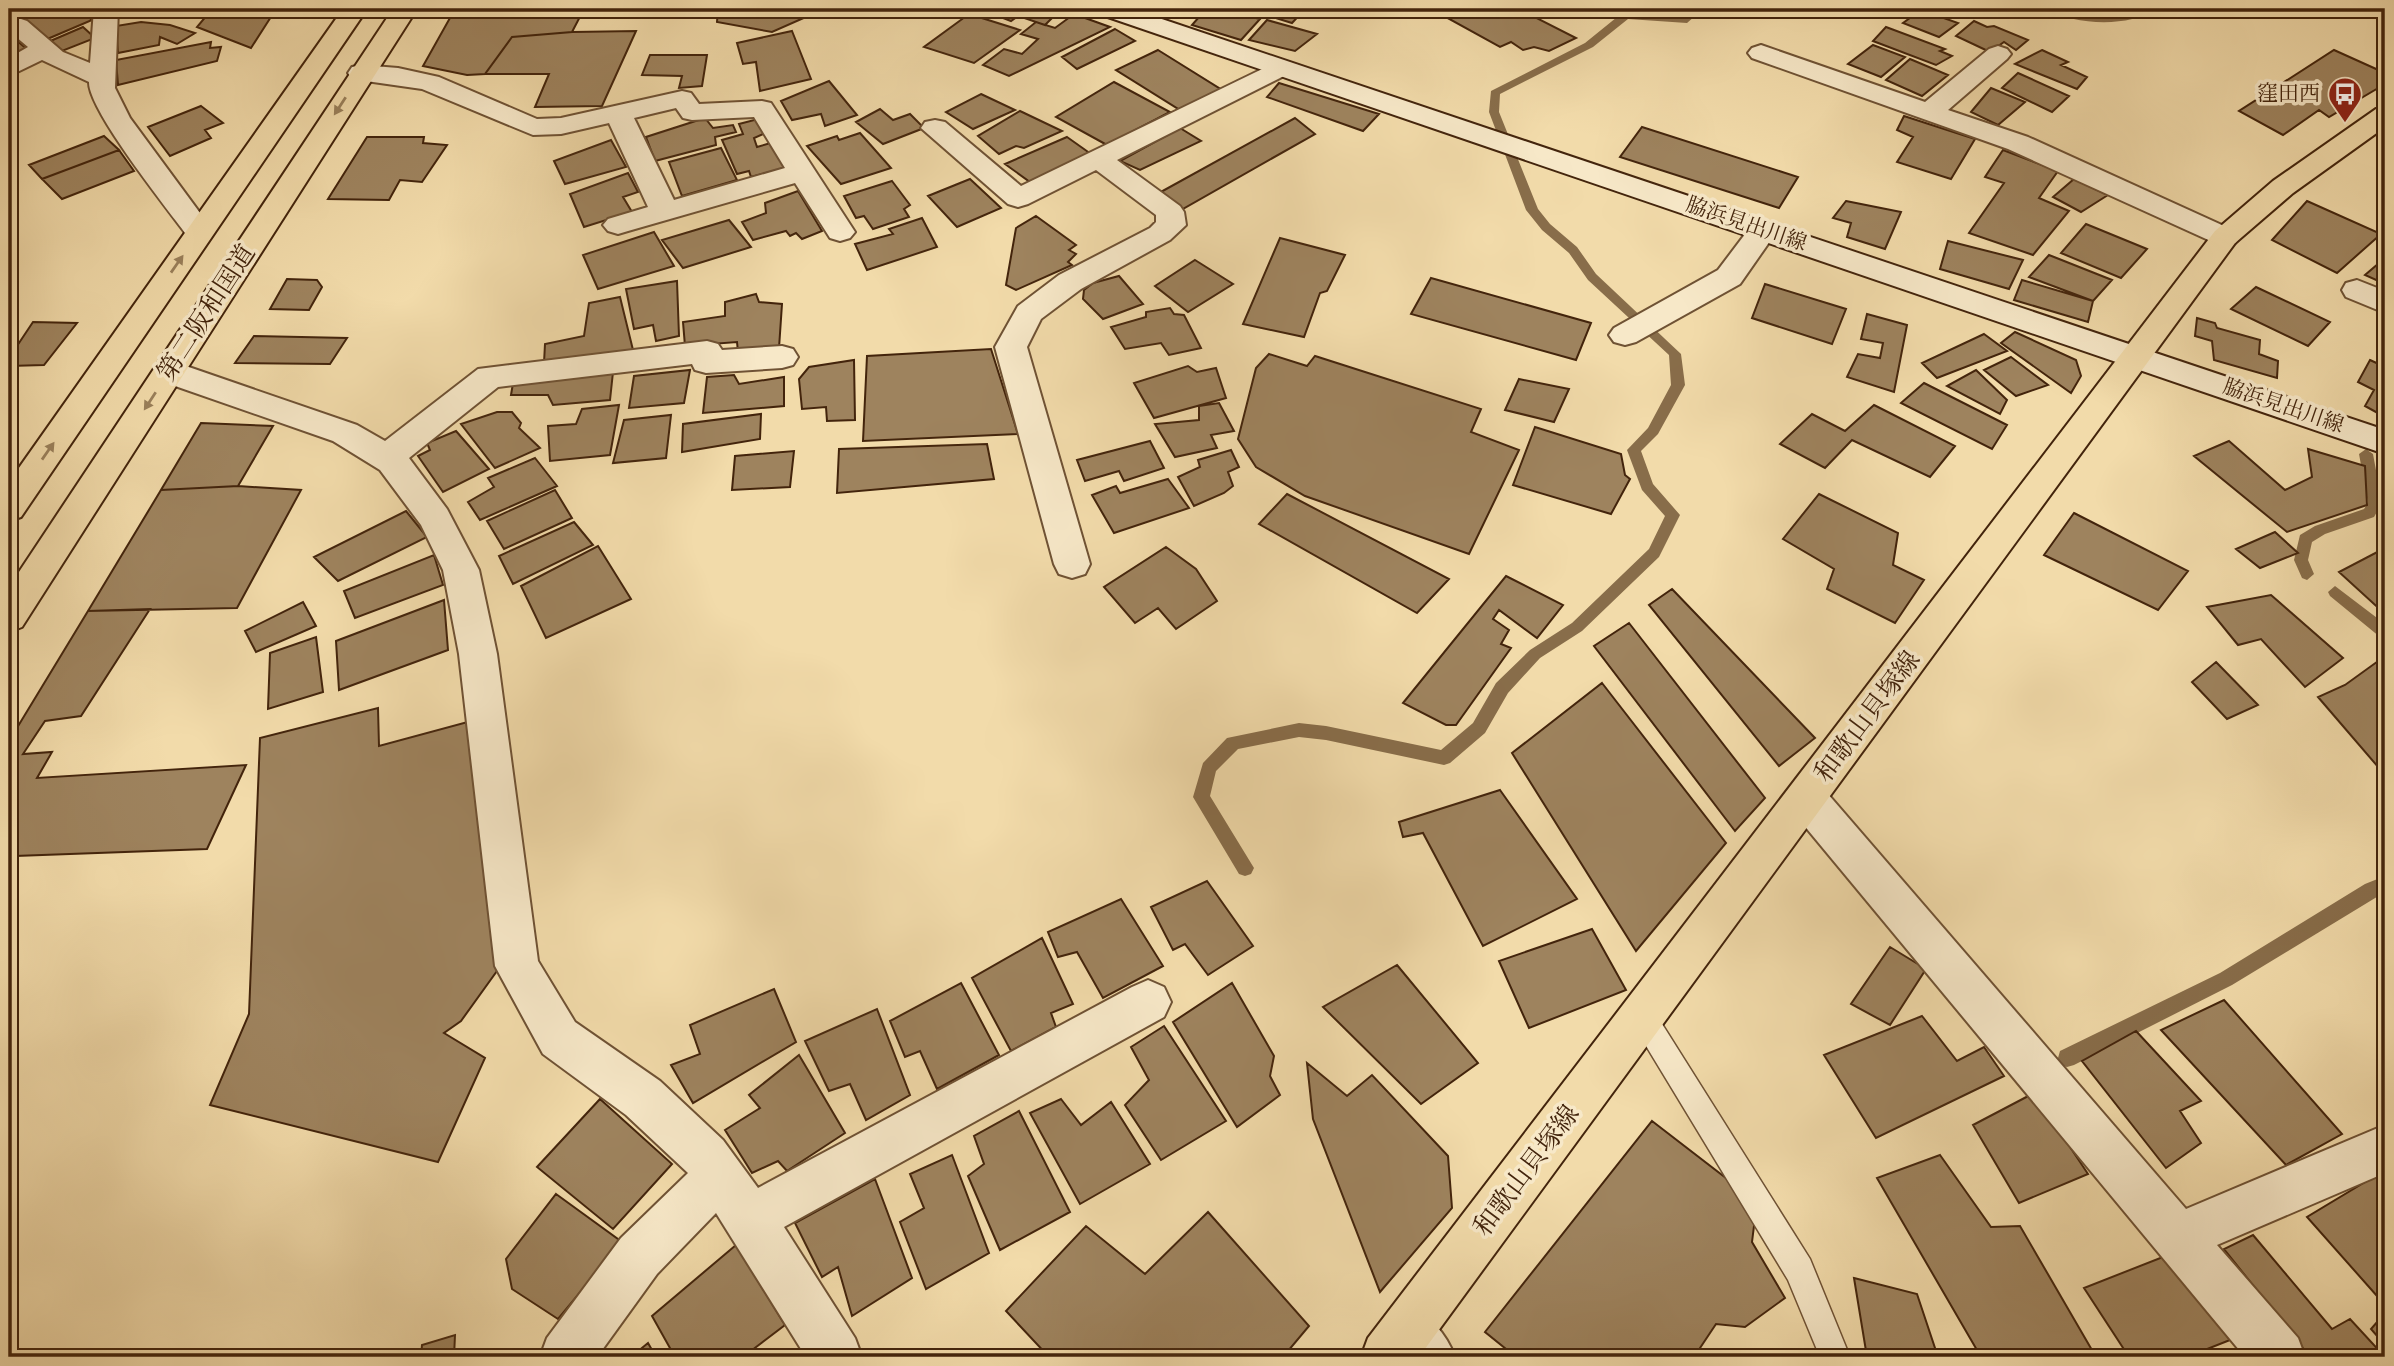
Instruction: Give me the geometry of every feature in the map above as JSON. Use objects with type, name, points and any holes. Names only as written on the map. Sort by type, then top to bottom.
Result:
[{"type":"main road","name":"第二阪和国道","points":[[9,508],[355,9]]},
{"type":"main road","name":"第二阪和国道","points":[[9,617],[405,9]]},
{"type":"main road","name":"和歌山貝塚線","points":[[1407,1349],[1643,1017],[2225,237],[2283,187],[2385,115]]},
{"type":"street","points":[[104,9],[102,88],[117,118],[199,232]]},
{"type":"street","name":"脇浜見出川線","points":[[1108,9],[2385,442]]},
{"type":"street","points":[[9,22],[54,57],[102,78]]},
{"type":"street","points":[[9,68],[44,49]]},
{"type":"street","points":[[1761,53],[2018,143],[2225,237]]},
{"type":"street","points":[[1929,112],[1998,54]]},
{"type":"street","points":[[935,128],[1018,198],[1281,68]]},
{"type":"street","points":[[361,74],[398,76],[430,83],[533,127],[561,126],[682,99],[692,112],[762,109],[840,232]]},
{"type":"street","points":[[618,113],[665,212]]},
{"type":"street","points":[[1072,564],[1011,346],[1029,313],[1070,282],[1160,234],[1171,225],[1170,212],[1097,158]]},
{"type":"street","points":[[618,225],[802,172]]},
{"type":"street","points":[[1625,335],[1728,277],[1762,231]]},
{"type":"street","points":[[2357,290],[2385,303]]},
{"type":"street","points":[[386,458],[489,377],[707,352],[706,362],[782,357]]},
{"type":"street","points":[[169,372],[345,433],[392,461],[435,519],[461,570],[478,654],[517,967],[559,1038],[643,1098],[706,1157],[750,1219],[836,1357]]},
{"type":"street","points":[[1807,799],[2178,1237],[2268,1354]]},
{"type":"street","points":[[750,1219],[1148,1002]]},
{"type":"street","points":[[2178,1237],[2385,1149]]},
{"type":"street","points":[[566,1357],[639,1256],[719,1176]]},
{"type":"lane","points":[[1643,1017],[1799,1270],[1835,1357]]},
{"type":"building","points":[[44,9],[78,9],[92,20],[45,40],[18,19]]},
{"type":"building","points":[[152,9],[206,9],[200,17],[167,18],[169,13],[148,15]]},
{"type":"building","points":[[212,9],[276,9],[251,48],[197,27]]},
{"type":"building","points":[[455,9],[584,9],[572,32],[512,37],[485,74],[467,75],[423,66]]},
{"type":"building","points":[[718,9],[824,9],[772,32],[717,22]]},
{"type":"building","points":[[980,9],[1028,9],[1011,21]]},
{"type":"building","points":[[1035,9],[1061,9],[1045,25],[1024,18]]},
{"type":"building","points":[[1206,9],[1220,9],[1260,19],[1241,40],[1192,25]]},
{"type":"building","points":[[1305,9],[1292,23],[1253,11]]},
{"type":"building","points":[[1519,9],[1576,38],[1549,51],[1534,47],[1523,50],[1511,42],[1500,47],[1433,10]]},
{"type":"building","points":[[1921,10],[1958,23],[1939,37],[1903,23]]},
{"type":"building","points":[[969,14],[1020,30],[974,63],[924,47]]},
{"type":"building","points":[[1074,14],[1110,27],[1009,76],[983,65],[1004,49],[1022,54],[1038,39],[1021,34],[1036,22],[1055,28]]},
{"type":"building","points":[[1267,20],[1317,34],[1295,51],[1249,40]]},
{"type":"building","points":[[1974,21],[2028,40],[2016,50],[2004,42],[1990,52],[1956,36]]},
{"type":"building","points":[[141,22],[170,25],[195,33],[177,44],[160,37],[159,45],[118,53],[116,26]]},
{"type":"building","points":[[83,27],[95,38],[62,51],[48,42]]},
{"type":"building","points":[[1886,27],[1945,49],[1940,51],[1952,56],[1936,65],[1873,41]]},
{"type":"building","points":[[1115,29],[1135,41],[1077,69],[1062,57]]},
{"type":"building","points":[[636,31],[602,106],[535,107],[549,74],[485,74],[512,37]]},
{"type":"building","points":[[792,31],[811,79],[760,91],[756,62],[743,64],[737,43]]},
{"type":"building","points":[[9,34],[29,51],[9,60]]},
{"type":"building","points":[[211,42],[210,48],[221,47],[217,61],[118,85],[116,60]]},
{"type":"building","points":[[1873,45],[1905,57],[1881,77],[1848,64]]},
{"type":"building","points":[[1158,50],[1222,90],[1180,110],[1116,70]]},
{"type":"building","points":[[2042,50],[2068,62],[2061,65],[2087,77],[2077,89],[2015,64]]},
{"type":"building","points":[[2334,50],[2385,73],[2385,84],[2329,117],[2319,110],[2283,135],[2239,111]]},
{"type":"building","points":[[650,55],[707,55],[702,86],[679,88],[682,76],[642,75]]},
{"type":"building","points":[[1910,59],[1948,75],[1922,96],[1886,80]]},
{"type":"building","points":[[2018,73],[2069,96],[2052,112],[2002,88]]},
{"type":"building","points":[[829,81],[857,115],[825,126],[821,114],[792,120],[781,101]]},
{"type":"building","points":[[1114,82],[1170,112],[1107,145],[1056,117]]},
{"type":"building","points":[[1279,83],[1379,114],[1363,131],[1267,97]]},
{"type":"building","points":[[1991,88],[2025,102],[1998,125],[1971,112]]},
{"type":"building","points":[[981,94],[1015,110],[973,129],[946,112]]},
{"type":"building","points":[[201,106],[223,123],[205,130],[211,138],[170,156],[148,127]]},
{"type":"building","points":[[880,109],[893,120],[910,114],[924,128],[883,144],[856,122]]},
{"type":"building","points":[[1020,111],[1062,131],[1024,148],[1016,146],[999,154],[978,136]]},
{"type":"building","points":[[1904,116],[1975,139],[1951,179],[1897,162],[1913,137],[1897,130]]},
{"type":"building","points":[[705,118],[713,128],[733,125],[736,132],[715,137],[716,145],[655,161],[646,137]]},
{"type":"building","points":[[1295,118],[1315,134],[1181,210],[1159,193]]},
{"type":"building","points":[[758,119],[770,131],[754,138],[757,147],[774,142],[785,168],[751,177],[749,171],[737,174],[722,140],[743,134],[739,124]]},
{"type":"building","points":[[1642,127],[1798,177],[1779,208],[1620,157]]},
{"type":"building","points":[[1180,128],[1201,141],[1140,170],[1120,161]]},
{"type":"building","points":[[860,133],[891,168],[841,184],[807,146],[837,136],[839,140]]},
{"type":"building","points":[[104,136],[119,150],[42,179],[29,165]]},
{"type":"building","points":[[367,137],[424,137],[423,143],[447,145],[422,182],[400,180],[389,200],[328,199]]},
{"type":"building","points":[[1067,137],[1091,154],[1030,182],[1005,164]]},
{"type":"building","points":[[611,140],[626,167],[565,184],[554,161]]},
{"type":"building","points":[[721,148],[737,180],[682,196],[669,162]]},
{"type":"building","points":[[119,150],[134,171],[62,199],[42,179]]},
{"type":"building","points":[[2003,150],[2058,171],[2039,198],[2069,211],[2033,255],[1969,233],[2004,183],[1985,177]]},
{"type":"building","points":[[628,173],[638,192],[623,197],[632,212],[584,227],[570,194]]},
{"type":"building","points":[[970,179],[1001,208],[957,227],[928,196]]},
{"type":"building","points":[[2074,179],[2108,195],[2081,212],[2053,197]]},
{"type":"building","points":[[892,181],[910,205],[904,209],[909,217],[873,229],[864,216],[856,218],[844,196]]},
{"type":"building","points":[[798,191],[822,231],[802,239],[796,233],[790,236],[786,231],[753,240],[742,222],[766,213],[765,203]]},
{"type":"building","points":[[1846,201],[1901,212],[1885,249],[1847,237],[1851,223],[1833,218]]},
{"type":"building","points":[[2307,201],[2381,234],[2337,273],[2272,240]]},
{"type":"building","points":[[1036,216],[1076,245],[1069,250],[1076,254],[1068,262],[1072,265],[1016,290],[1006,285],[1016,228]]},
{"type":"building","points":[[922,218],[937,247],[867,270],[855,244],[893,234],[889,229]]},
{"type":"building","points":[[729,220],[751,247],[683,268],[662,240]]},
{"type":"building","points":[[2086,224],[2147,249],[2121,278],[2061,253]]},
{"type":"building","points":[[654,232],[674,266],[598,289],[583,255]]},
{"type":"building","points":[[1280,238],[1345,255],[1327,291],[1320,293],[1304,337],[1243,324]]},
{"type":"building","points":[[1948,241],[2023,260],[2009,289],[1940,269]]},
{"type":"building","points":[[2049,255],[2112,280],[2093,301],[2029,277]]},
{"type":"building","points":[[2385,258],[2385,284],[2365,275]]},
{"type":"building","points":[[1195,260],[1233,284],[1188,312],[1155,286]]},
{"type":"building","points":[[1119,276],[1143,304],[1103,319],[1083,299],[1084,290],[1093,283]]},
{"type":"building","points":[[1431,278],[1591,323],[1576,360],[1411,314]]},
{"type":"building","points":[[287,279],[317,280],[322,287],[309,310],[270,309]]},
{"type":"building","points":[[2022,280],[2093,301],[2088,322],[2014,300]]},
{"type":"building","points":[[677,281],[679,336],[656,341],[653,325],[634,329],[626,289]]},
{"type":"building","points":[[1765,284],[1846,309],[1832,344],[1752,318]]},
{"type":"building","points":[[2256,287],[2330,322],[2308,346],[2231,309]]},
{"type":"building","points":[[756,294],[759,302],[782,304],[779,348],[738,352],[737,342],[685,346],[683,322],[725,316],[725,302]]},
{"type":"building","points":[[620,297],[633,350],[544,363],[545,344],[584,336],[589,303]]},
{"type":"building","points":[[1170,308],[1174,314],[1184,315],[1201,348],[1169,355],[1161,343],[1125,349],[1111,327],[1146,317],[1146,312]]},
{"type":"building","points":[[1867,314],[1907,325],[1894,392],[1847,377],[1858,354],[1880,358],[1883,343],[1861,339]]},
{"type":"building","points":[[2197,318],[2215,323],[2217,328],[2260,340],[2259,354],[2278,361],[2277,378],[2214,360],[2212,341],[2195,336]]},
{"type":"building","points":[[33,322],[77,323],[44,365],[9,366],[9,358]]},
{"type":"building","points":[[2015,332],[2076,360],[2081,376],[2071,393],[2001,343]]},
{"type":"building","points":[[1984,334],[2007,351],[1937,378],[1922,363]]},
{"type":"building","points":[[254,336],[347,338],[330,364],[235,363]]},
{"type":"building","points":[[991,349],[1018,434],[863,441],[867,356]]},
{"type":"building","points":[[1269,354],[1307,366],[1315,356],[1481,409],[1471,432],[1519,450],[1469,554],[1305,496],[1256,467],[1238,439],[1256,368]]},
{"type":"building","points":[[2011,357],[2048,385],[2016,396],[1984,370]]},
{"type":"building","points":[[854,360],[855,420],[827,421],[826,407],[802,409],[799,379],[809,367]]},
{"type":"building","points":[[2370,360],[2385,367],[2385,417],[2365,406],[2374,390],[2358,382]]},
{"type":"building","points":[[1188,366],[1197,372],[1216,368],[1226,398],[1154,418],[1134,383]]},
{"type":"building","points":[[690,370],[684,403],[629,408],[634,376]]},
{"type":"building","points":[[1976,370],[2007,400],[2000,414],[1947,386]]},
{"type":"building","points":[[613,372],[610,400],[553,405],[548,395],[511,395],[513,383]]},
{"type":"building","points":[[734,375],[739,384],[784,377],[784,406],[703,413],[707,377]]},
{"type":"building","points":[[1519,379],[1569,389],[1554,422],[1505,410]]},
{"type":"building","points":[[1924,383],[2007,425],[1992,449],[1901,403]]},
{"type":"building","points":[[1219,403],[1234,431],[1211,435],[1217,448],[1175,457],[1155,424],[1199,420],[1199,406]]},
{"type":"building","points":[[619,405],[610,455],[550,461],[548,426],[576,424],[582,409]]},
{"type":"building","points":[[1874,405],[1955,446],[1930,477],[1852,440],[1825,468],[1780,444],[1812,414],[1845,431]]},
{"type":"building","points":[[497,412],[512,412],[521,423],[519,428],[540,448],[495,468],[461,424]]},
{"type":"building","points":[[761,414],[760,439],[682,452],[683,424]]},
{"type":"building","points":[[671,415],[666,458],[613,463],[624,420]]},
{"type":"building","points":[[201,423],[273,426],[238,486],[161,490]]},
{"type":"building","points":[[1535,427],[1621,454],[1625,475],[1630,479],[1611,514],[1513,485]]},
{"type":"building","points":[[456,431],[489,469],[443,492],[418,456],[430,450],[427,443]]},
{"type":"building","points":[[1150,441],[1164,468],[1124,481],[1119,471],[1085,481],[1077,460]]},
{"type":"building","points":[[2229,441],[2285,490],[2312,477],[2308,449],[2365,466],[2367,505],[2287,532],[2194,456]]},
{"type":"building","points":[[987,444],[994,479],[837,493],[839,449]]},
{"type":"building","points":[[1231,450],[1239,467],[1228,472],[1233,486],[1224,493],[1194,506],[1178,477],[1200,467],[1198,460]]},
{"type":"building","points":[[794,451],[790,487],[732,490],[735,456]]},
{"type":"building","points":[[535,458],[557,486],[480,520],[468,502],[494,487],[488,478]]},
{"type":"building","points":[[1168,479],[1189,508],[1114,533],[1092,495],[1116,486],[1120,493]]},
{"type":"building","points":[[238,486],[301,490],[237,608],[88,611],[161,490]]},
{"type":"building","points":[[555,490],[572,518],[504,549],[487,521]]},
{"type":"building","points":[[1287,494],[1449,579],[1417,613],[1259,524]]},
{"type":"building","points":[[1819,494],[1898,533],[1893,565],[1924,580],[1895,623],[1827,589],[1834,569],[1783,539]]},
{"type":"building","points":[[406,511],[427,537],[338,581],[314,557]]},
{"type":"building","points":[[2074,513],[2188,571],[2158,610],[2044,555]]},
{"type":"building","points":[[574,522],[593,545],[513,584],[499,556]]},
{"type":"building","points":[[2275,532],[2298,553],[2260,568],[2236,549]]},
{"type":"building","points":[[598,546],[631,599],[546,638],[521,586]]},
{"type":"building","points":[[1166,547],[1196,569],[1217,601],[1176,629],[1158,608],[1135,623],[1104,587]]},
{"type":"building","points":[[2385,548],[2385,614],[2339,572]]},
{"type":"building","points":[[434,555],[443,585],[355,618],[344,591]]},
{"type":"building","points":[[1506,576],[1563,605],[1537,638],[1499,610],[1493,619],[1509,630],[1501,644],[1511,648],[1456,725],[1446,725],[1403,703]]},
{"type":"building","points":[[1672,589],[1815,738],[1779,766],[1649,605]]},
{"type":"building","points":[[2271,595],[2343,658],[2305,687],[2261,639],[2238,645],[2207,607]]},
{"type":"building","points":[[444,600],[448,650],[339,690],[336,641]]},
{"type":"building","points":[[303,602],[316,626],[256,652],[245,631]]},
{"type":"building","points":[[150,609],[81,716],[45,721],[23,754],[52,752],[37,778],[246,765],[207,849],[15,856],[9,867],[9,741],[88,611]]},
{"type":"building","points":[[1629,623],[1765,798],[1735,831],[1594,646]]},
{"type":"building","points":[[316,637],[323,692],[268,709],[270,653]]},
{"type":"building","points":[[2381,659],[2385,663],[2385,775],[2318,697],[2345,685]]},
{"type":"building","points":[[2216,662],[2258,705],[2227,719],[2192,682]]},
{"type":"building","points":[[1602,683],[1726,843],[1636,951],[1512,753]]},
{"type":"building","points":[[378,708],[379,746],[475,720],[502,964],[461,1021],[444,1033],[485,1058],[438,1162],[210,1105],[249,1014],[260,738]]},
{"type":"building","points":[[1500,790],[1577,899],[1483,946],[1423,833],[1403,837],[1399,822]]},
{"type":"building","points":[[1207,881],[1253,946],[1208,975],[1185,944],[1173,950],[1151,907]]},
{"type":"building","points":[[1121,899],[1163,966],[1103,998],[1077,952],[1058,957],[1048,932]]},
{"type":"building","points":[[1592,929],[1626,990],[1529,1028],[1499,961]]},
{"type":"building","points":[[1042,938],[1073,1004],[1051,1013],[1056,1027],[1011,1051],[972,978]]},
{"type":"building","points":[[1890,947],[1926,969],[1890,1025],[1851,1004]]},
{"type":"building","points":[[1397,965],[1478,1063],[1421,1104],[1323,1007]]},
{"type":"building","points":[[961,983],[999,1055],[937,1089],[920,1051],[905,1057],[890,1021]]},
{"type":"building","points":[[1232,983],[1274,1056],[1270,1076],[1280,1095],[1237,1127],[1173,1022]]},
{"type":"building","points":[[774,989],[796,1042],[693,1103],[671,1065],[700,1054],[690,1025]]},
{"type":"building","points":[[2224,1000],[2342,1134],[2286,1165],[2161,1030]]},
{"type":"building","points":[[877,1009],[910,1095],[866,1120],[850,1084],[829,1091],[805,1041]]},
{"type":"building","points":[[1922,1016],[1957,1061],[1984,1047],[2004,1076],[1876,1138],[1824,1055]]},
{"type":"building","points":[[1164,1026],[1226,1121],[1161,1160],[1125,1105],[1149,1080],[1131,1047]]},
{"type":"building","points":[[2136,1031],[2201,1101],[2180,1111],[2201,1143],[2166,1168],[2082,1061]]},
{"type":"building","points":[[799,1055],[845,1133],[787,1171],[778,1161],[752,1173],[725,1130],[760,1108],[749,1095]]},
{"type":"building","points":[[1307,1063],[1347,1096],[1372,1075],[1448,1156],[1452,1208],[1380,1292],[1313,1119]]},
{"type":"building","points":[[2034,1093],[2088,1174],[2019,1203],[1973,1125]]},
{"type":"building","points":[[600,1099],[672,1164],[613,1229],[537,1167]]},
{"type":"building","points":[[1061,1099],[1081,1125],[1111,1102],[1150,1164],[1080,1204],[1030,1113]]},
{"type":"building","points":[[1019,1111],[1070,1212],[1000,1250],[968,1176],[984,1164],[974,1136]]},
{"type":"building","points":[[1652,1121],[1757,1202],[1752,1242],[1785,1298],[1745,1327],[1716,1324],[1694,1357],[1516,1357],[1485,1332]]},
{"type":"building","points":[[952,1155],[989,1253],[926,1289],[900,1222],[924,1208],[910,1174]]},
{"type":"building","points":[[1940,1155],[1991,1227],[2020,1226],[2096,1357],[1981,1357],[1877,1178]]},
{"type":"building","points":[[2385,1170],[2385,1305],[2307,1217]]},
{"type":"building","points":[[875,1179],[912,1278],[852,1316],[838,1267],[822,1277],[795,1223]]},
{"type":"building","points":[[556,1194],[622,1242],[558,1319],[512,1289],[506,1259]]},
{"type":"building","points":[[1208,1212],[1309,1326],[1283,1357],[1049,1357],[1006,1311],[1086,1226],[1145,1274]]},
{"type":"building","points":[[2253,1235],[2332,1329],[2350,1319],[2385,1357],[2310,1357],[2224,1249]]},
{"type":"building","points":[[736,1245],[785,1325],[743,1357],[675,1357],[652,1316]]},
{"type":"building","points":[[2168,1255],[2230,1340],[2187,1357],[2129,1357],[2084,1288]]},
{"type":"building","points":[[1854,1278],[1917,1294],[1938,1357],[1867,1357]]},
{"type":"building","points":[[2385,1313],[2385,1345],[2371,1329]]},
{"type":"building","points":[[455,1335],[454,1357],[421,1357],[422,1345]]},
{"type":"building","points":[[648,1343],[656,1357],[631,1357]]},
{"type":"waterway","points":[[1245,868],[1201,797],[1209,768],[1233,743],[1299,730],[1326,733],[1444,758],[1479,728],[1502,688],[1535,654],[1577,627],[1654,553],[1673,515],[1647,487],[1634,450],[1653,431],[1678,385],[1675,354],[1592,277],[1573,250],[1546,227],[1532,210],[1494,112],[1495,93],[1589,45],[1633,9]]},
{"type":"waterway","points":[[1626,16],[1687,20],[1698,9]]},
{"type":"waterway","points":[[2053,9],[2101,19],[2125,18],[2149,9]]},
{"type":"waterway","points":[[2307,574],[2301,560],[2305,539],[2320,530],[2369,513],[2375,503],[2366,454]]},
{"type":"waterway","points":[[2335,592],[2385,633]]},
{"type":"waterway","points":[[2067,1058],[2226,979],[2385,884]]},
{"type":"place","name":"窪田西","points":[[2345,124]]}]
